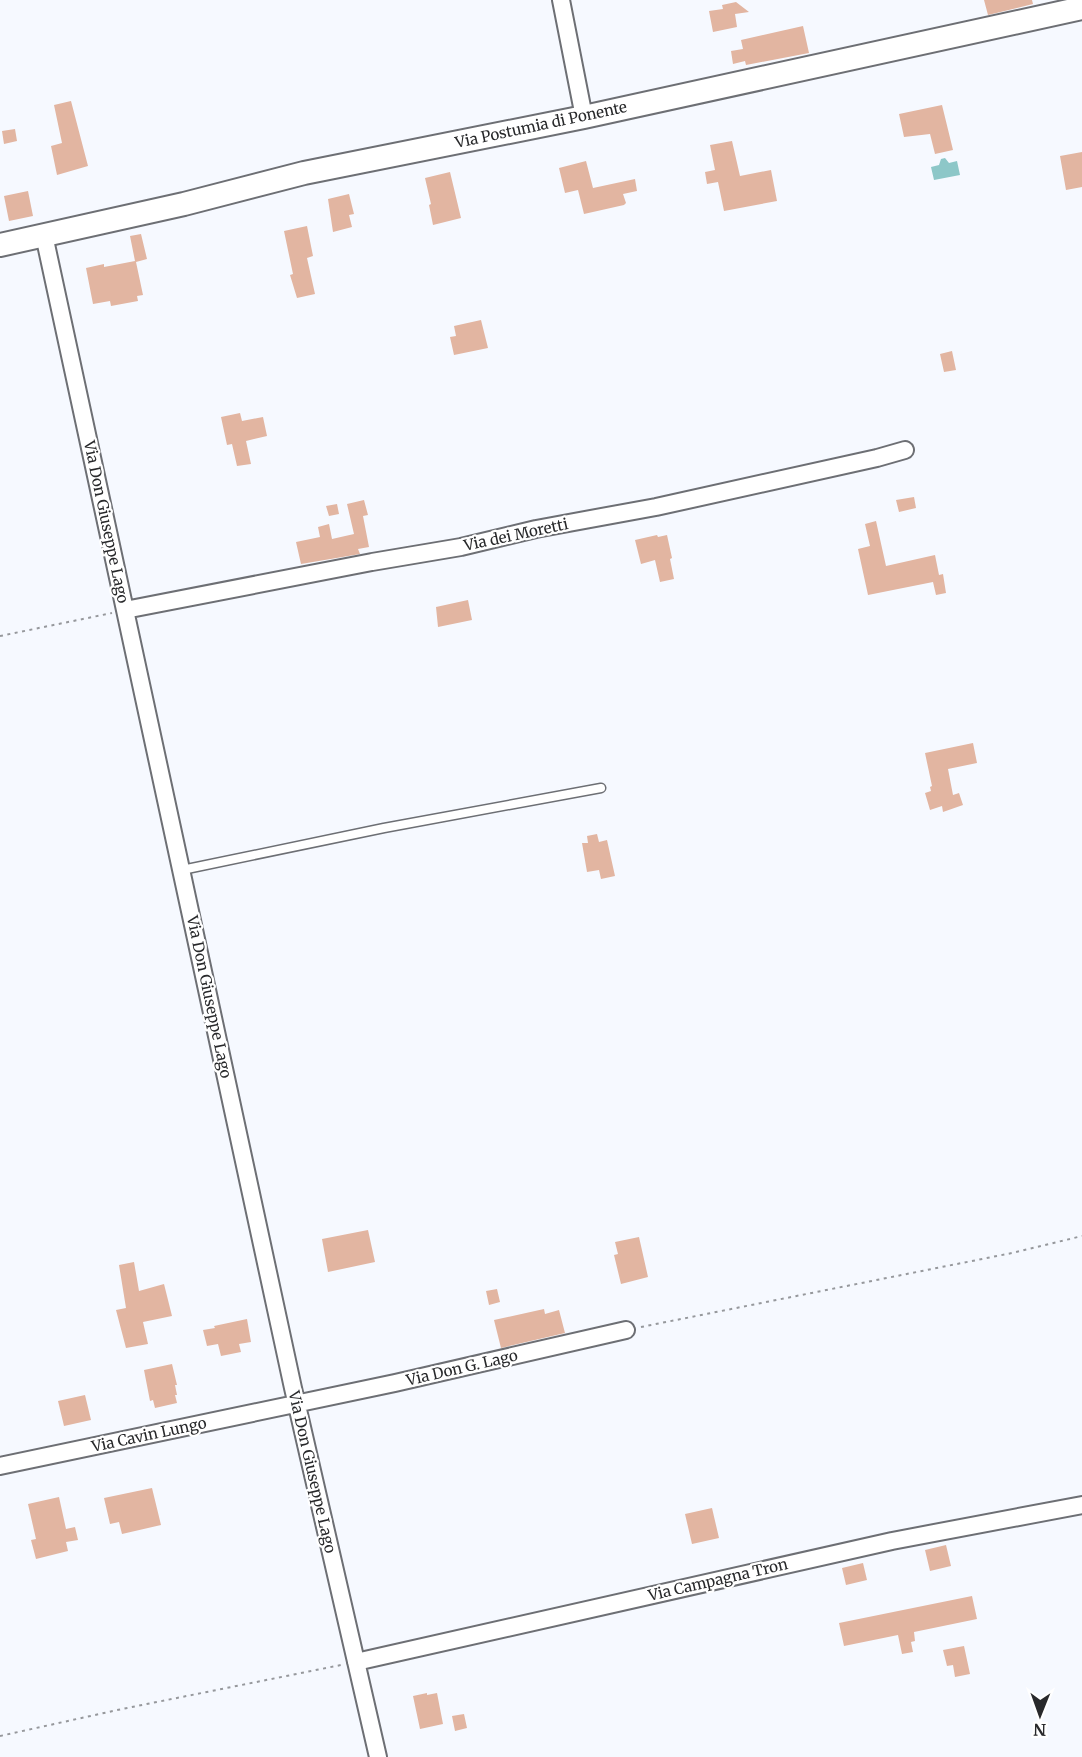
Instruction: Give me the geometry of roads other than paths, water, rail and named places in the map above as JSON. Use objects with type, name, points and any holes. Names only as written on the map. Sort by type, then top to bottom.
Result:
[{"type":"main road","name":"Via Postumia di Ponente","points":[[0,245],[184,204],[304,173],[584,117],[1082,8]]},
{"type":"street","points":[[561,0],[584,117]]},
{"type":"street","name":"Via Don Giuseppe Lago","points":[[44,235],[297,1404],[378,1757]]},
{"type":"street","name":"Via dei Moretti","points":[[124,610],[461,547],[536,529],[656,507],[865,461],[904,450]]},
{"type":"street","name":"Via Don G. Lago","points":[[297,1404],[626,1330]]},
{"type":"street","name":"Via Cavin Lungo","points":[[0,1466],[297,1404]]},
{"type":"street","name":"Via Campagna Tron","points":[[356,1662],[892,1541],[1082,1505]]},
{"type":"lane","points":[[182,870],[384,828],[602,788]]},
{"type":"water","points":[[945,158],[949,163],[957,161],[960,175],[934,180],[931,167],[939,165],[941,159]]}]
